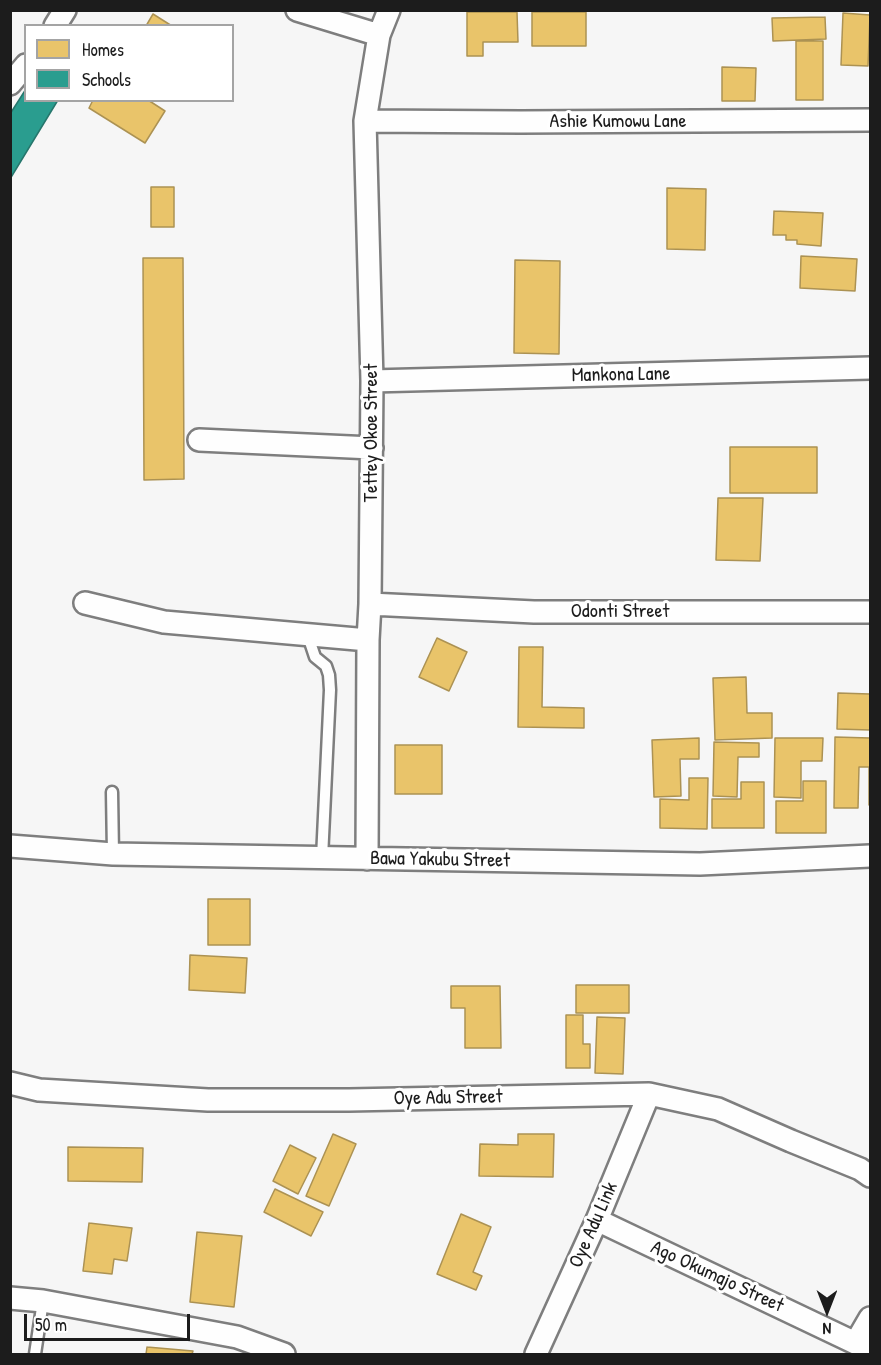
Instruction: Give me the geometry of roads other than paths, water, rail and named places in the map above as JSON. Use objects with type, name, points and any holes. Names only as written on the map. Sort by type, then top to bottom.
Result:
[{"type":"street","points":[[56,24],[65,10]]},
{"type":"street","points":[[297,10],[379,35]]},
{"type":"street","name":"Tettey Okoe Street","points":[[367,859],[372,381],[365,121],[379,35],[389,10]]},
{"type":"street","points":[[10,84],[24,67]]},
{"type":"street","name":"Ashie Kumowu Lane","points":[[365,121],[870,120]]},
{"type":"street","name":"Mankona Lane","points":[[372,381],[870,368]]},
{"type":"street","points":[[199,440],[372,448]]},
{"type":"street","points":[[85,603],[164,622],[368,640]]},
{"type":"street","name":"Odonti Street","points":[[370,604],[534,612],[870,612]]},
{"type":"street","name":"Bawa Yakubu Street","points":[[10,846],[113,854],[700,864],[870,856]]},
{"type":"street","name":"Oye Adu Street","points":[[10,1083],[39,1090],[208,1100],[649,1094],[718,1109],[791,1142],[860,1169],[870,1176]]},
{"type":"street","name":"Oye Adu Link","points":[[536,1354],[597,1220],[649,1094]]},
{"type":"street","name":"Ago Okumajo Street","points":[[597,1220],[863,1346]]},
{"type":"street","points":[[10,1298],[43,1301],[237,1346],[284,1354]]},
{"type":"street","points":[[863,1346],[870,1318]]},
{"type":"lane","points":[[308,636],[315,657],[326,666],[330,690],[322,858]]},
{"type":"lane","points":[[112,792],[113,854]]},
{"type":"lane","points":[[35,1354],[43,1301]]}]
